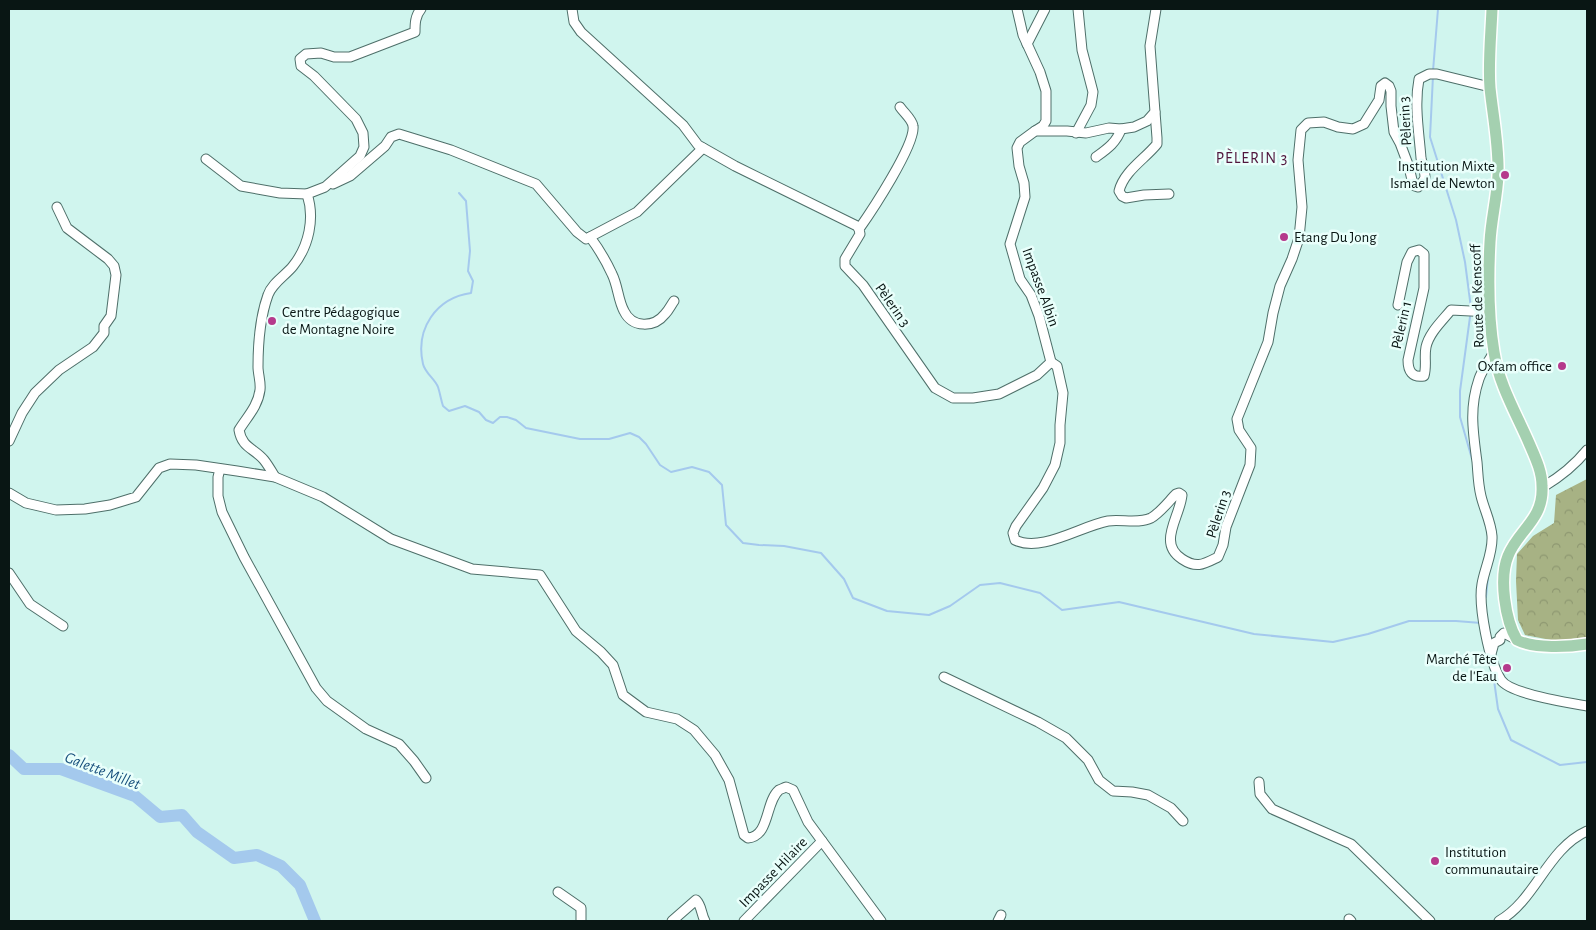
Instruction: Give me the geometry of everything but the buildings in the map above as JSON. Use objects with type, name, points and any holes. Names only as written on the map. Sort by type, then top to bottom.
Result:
[{"type":"main road","name":"Route de Kenscoff","points":[[1492,9],[1490,87],[1497,137],[1498,175],[1490,241],[1490,312],[1494,352],[1500,378],[1539,466],[1542,487],[1537,515],[1508,556],[1503,582],[1513,632],[1517,640]]},
{"type":"main road","points":[[1517,640],[1537,646],[1578,646],[1587,644]]},
{"type":"street","points":[[326,187],[360,156],[364,147],[363,133],[356,119],[314,76],[301,66],[300,59],[306,54],[321,53],[334,57],[350,57],[405,38],[415,32],[417,13],[421,9]]},
{"type":"street","points":[[572,9],[574,22],[581,32],[683,125],[698,145],[735,166],[857,226],[859,229],[880,199],[910,142],[913,126],[911,120],[900,107]]},
{"type":"street","points":[[1017,9],[1023,35],[1046,91],[1046,121],[1035,131]]},
{"type":"street","points":[[1027,44],[1045,9]]},
{"type":"street","points":[[1076,133],[1091,104],[1093,92],[1082,50],[1078,9]]},
{"type":"street","points":[[1156,9],[1150,46],[1156,144],[1129,172],[1119,191],[1126,198],[1169,194]]},
{"type":"street","name":"Pèlerin 3","points":[[859,229],[860,234],[845,260],[845,266],[862,285],[935,388],[953,398],[973,398],[999,394],[1036,374],[1051,362],[1057,366],[1063,393],[1060,444],[1055,465],[1044,488],[1016,526],[1013,534],[1015,540],[1023,544],[1047,542],[1110,520],[1130,521],[1150,518],[1179,493],[1182,495],[1181,503],[1170,535],[1171,546],[1176,555],[1189,564],[1201,565],[1218,557],[1223,545],[1226,527],[1250,465],[1250,448],[1239,430],[1237,419],[1268,342],[1280,286],[1299,238],[1302,207],[1298,160],[1300,130],[1308,123],[1324,122],[1338,127],[1354,129],[1364,124],[1379,100],[1381,86],[1385,83],[1391,91],[1394,132],[1409,167],[1412,180],[1415,186],[1418,187],[1422,184],[1425,177],[1418,125],[1416,92],[1419,79],[1433,74],[1490,87]]},
{"type":"street","points":[[1035,131],[1086,133],[1109,128],[1121,129],[1147,121],[1154,112]]},
{"type":"street","points":[[1096,157],[1112,145],[1119,137],[1121,129]]},
{"type":"street","name":"Impasse Albin","points":[[1035,131],[1025,137],[1020,142],[1018,148],[1019,166],[1024,183],[1025,198],[1010,244],[1020,279],[1031,295],[1039,316],[1051,362]]},
{"type":"street","points":[[206,159],[241,186],[280,193],[308,194],[350,176],[385,146],[391,137],[399,134],[451,150],[536,184],[577,232],[586,238],[590,238],[637,212],[703,148]]},
{"type":"street","points":[[276,477],[264,459],[245,445],[240,438],[239,430],[252,413],[260,389],[258,369],[260,332],[269,292],[293,266],[303,251],[310,231],[310,203],[308,194]]},
{"type":"street","points":[[9,441],[22,413],[35,393],[59,370],[93,347],[104,333],[104,326],[111,316],[116,275],[114,266],[108,259],[67,228],[56,207]]},
{"type":"street","points":[[590,238],[602,254],[612,275],[624,313],[630,319],[637,324],[653,322],[665,315],[674,301]]},
{"type":"street","name":"Pèlerin 1","points":[[1398,306],[1407,262],[1412,252],[1419,250],[1424,254],[1424,288],[1408,360],[1408,367],[1412,374],[1418,377],[1424,376],[1426,369],[1426,348],[1429,338],[1451,310],[1490,312]]},
{"type":"street","points":[[1494,352],[1480,378],[1472,420],[1479,486],[1491,524],[1492,536],[1492,548],[1482,586],[1481,600],[1484,626],[1491,654],[1500,679],[1510,686],[1521,691],[1587,706]]},
{"type":"street","points":[[1542,487],[1575,465],[1587,450]]},
{"type":"street","points":[[9,493],[26,503],[56,510],[85,509],[110,505],[136,497],[160,468],[170,464],[196,465],[276,477],[323,497],[391,539],[421,551],[472,569],[540,575],[576,631],[602,652],[612,665],[623,695],[646,712],[677,719],[694,730],[715,755],[729,780],[744,834],[748,838],[753,838],[760,832],[779,790],[786,787],[793,790],[808,822],[882,921]]},
{"type":"street","points":[[220,469],[218,496],[222,512],[244,557],[316,688],[328,702],[366,728],[399,744],[426,778]]},
{"type":"street","points":[[9,573],[30,604],[63,626]]},
{"type":"street","points":[[1491,654],[1494,643],[1500,640],[1504,633],[1517,640]]},
{"type":"street","points":[[944,677],[1038,722],[1066,738],[1088,760],[1099,780],[1113,791],[1148,794],[1171,808],[1184,821]]},
{"type":"street","points":[[1260,782],[1260,794],[1272,809],[1351,844],[1430,921]]},
{"type":"street","points":[[1499,921],[1510,914],[1570,840],[1587,831]]},
{"type":"street","name":"Impasse Hilaire","points":[[744,921],[822,841]]},
{"type":"street","points":[[558,892],[581,908],[582,921]]},
{"type":"street","points":[[672,921],[696,900],[700,904],[705,921]]},
{"type":"green space","points":[[1587,479],[1587,637],[1556,641],[1525,635],[1518,620],[1517,554],[1533,536],[1554,523],[1556,495]]},
{"type":"waterway","points":[[1433,71],[1438,9]]},
{"type":"waterway","points":[[1433,76],[1430,137],[1456,220],[1465,262],[1471,308]]},
{"type":"waterway","points":[[459,193],[466,201],[470,251],[468,271],[473,281],[471,293],[459,296],[438,308],[425,327],[421,351],[423,364],[438,387],[443,406],[449,411],[465,406],[479,412],[486,420],[493,423],[500,417],[507,417],[516,420],[526,428],[580,439],[609,439],[630,433],[639,437],[660,465],[671,472],[692,467],[709,472],[722,485],[726,525],[743,543],[784,546],[821,553],[844,579],[853,598],[887,611],[929,615],[950,606],[980,585],[1000,583],[1040,593],[1062,610],[1119,602],[1254,634],[1333,642],[1368,634],[1409,621],[1481,623]]},
{"type":"waterway","points":[[1470,317],[1460,391],[1460,417],[1472,459]]},
{"type":"waterway","points":[[1486,597],[1488,577]]},
{"type":"waterway","points":[[1493,673],[1498,709],[1511,740],[1560,765],[1587,762]]},
{"type":"waterway","name":"Galette Millet","points":[[9,755],[24,769],[61,769],[135,796],[160,817],[182,815],[197,832],[234,858],[257,855],[281,866],[300,885],[315,921]]},
{"type":"place","name":"Institution Mixte Ismael de Newton","points":[[1505,175]]},
{"type":"place","name":"Etang Du Jong","points":[[1284,237]]},
{"type":"place","name":"Centre Pédagogique de Montagne Noire","points":[[272,321]]},
{"type":"place","name":"Oxfam office","points":[[1562,366]]},
{"type":"place","name":"Marché Tête de l'Eau","points":[[1507,668]]},
{"type":"place","name":"Institution communautaire","points":[[1435,861]]},
{"type":"district","name":"PÈLERIN 3","points":[[1252,157]]}]
